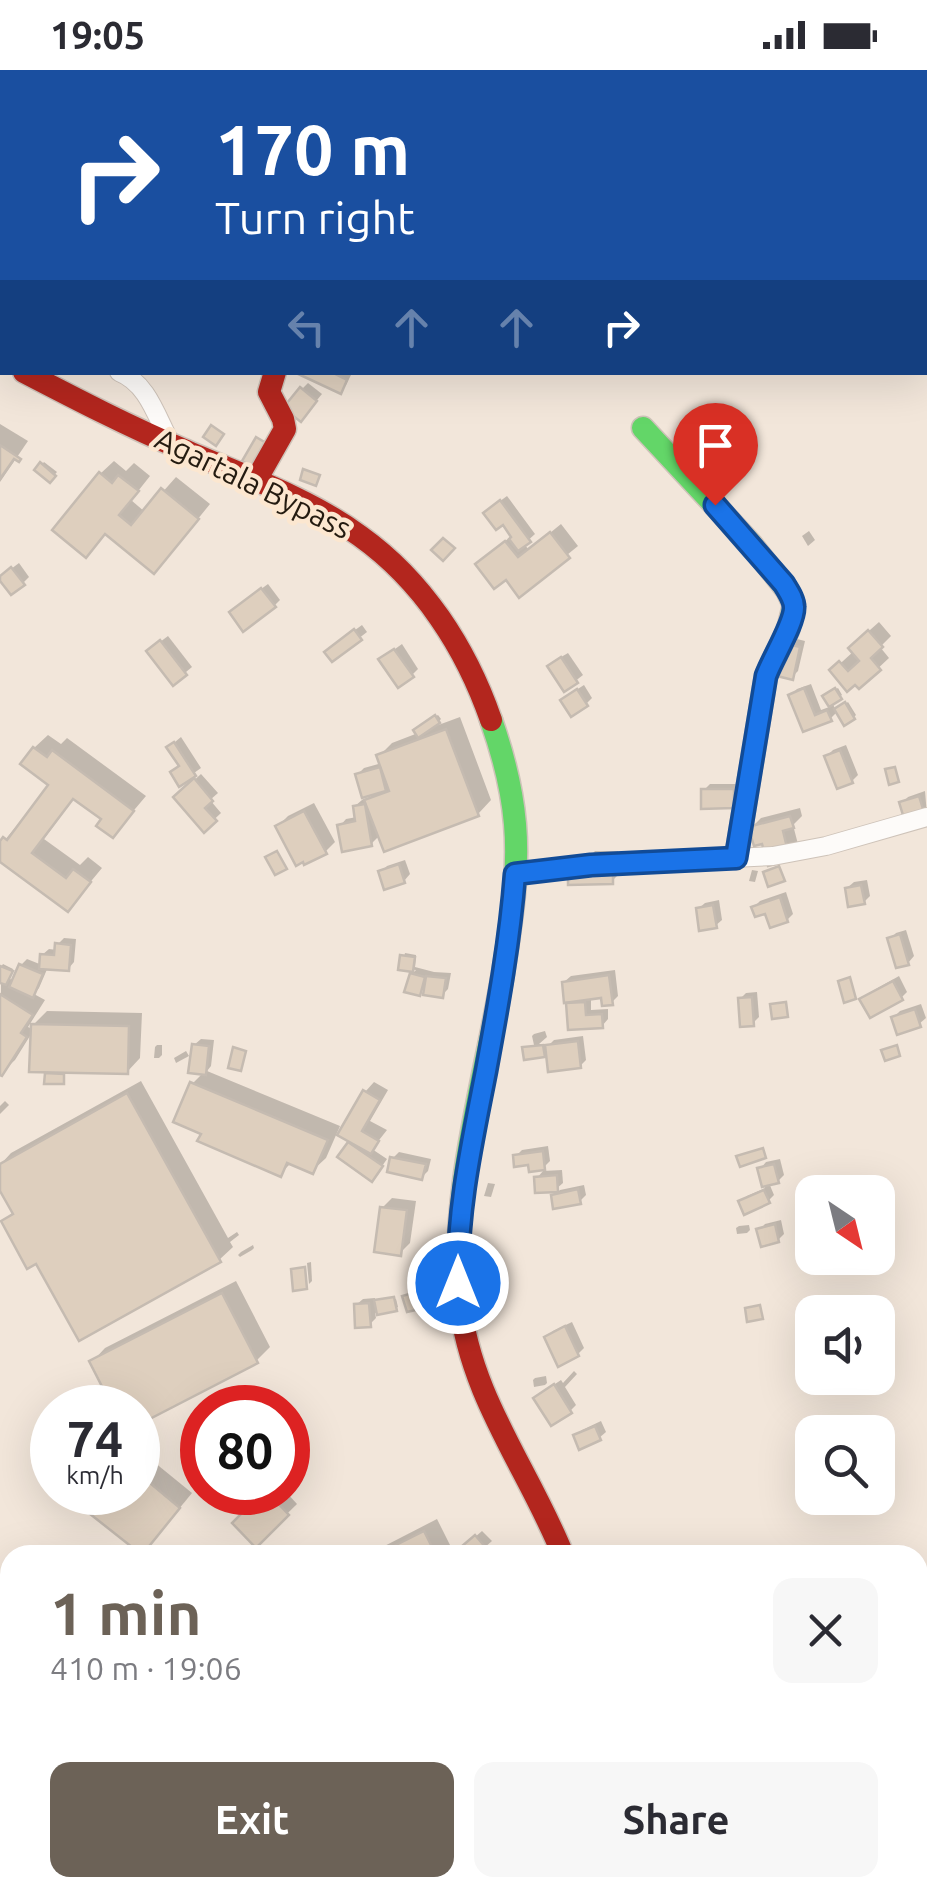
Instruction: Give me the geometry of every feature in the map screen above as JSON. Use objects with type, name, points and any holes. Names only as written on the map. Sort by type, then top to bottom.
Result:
[{"type":"main road","name":"Agartala Bypass","points":[[30,375],[172,445],[295,499],[359,535],[414,582],[472,676],[500,745],[510,785],[515,874],[505,959],[460,1208],[458,1283],[462,1324],[484,1395],[559,1545]]},
{"type":"main road","points":[[255,482],[285,429],[284,419],[269,392],[273,375]]},
{"type":"main road","points":[[643,428],[784,584],[795,609],[766,676],[736,858]]},
{"type":"street","points":[[126,375],[140,386],[172,445]]},
{"type":"street","points":[[515,874],[591,865],[773,856],[826,846],[927,817]]},
{"type":"building","points":[[300,375],[337,375],[347,380],[341,394]]},
{"type":"building","points":[[300,387],[317,401],[301,422],[283,408]]},
{"type":"building","points":[[211,425],[224,434],[216,446],[203,437]]},
{"type":"building","points":[[256,437],[266,443],[252,467],[242,461]]},
{"type":"building","points":[[0,445],[21,459],[14,459],[0,479]]},
{"type":"building","points":[[40,462],[56,476],[50,483],[34,470]]},
{"type":"building","points":[[721,464],[731,478],[718,487],[709,473]]},
{"type":"building","points":[[303,469],[320,475],[316,486],[300,480]]},
{"type":"building","points":[[99,472],[112,483],[118,475],[139,491],[119,515],[131,525],[161,488],[199,519],[154,574],[105,534],[86,558],[52,530]]},
{"type":"building","points":[[500,500],[531,542],[518,551],[503,525],[496,530],[483,513]]},
{"type":"building","points":[[550,532],[570,558],[519,598],[506,580],[494,589],[475,564],[505,541],[518,557]]},
{"type":"building","points":[[443,538],[455,548],[443,561],[431,550]]},
{"type":"building","points":[[11,567],[25,585],[11,595],[0,576]]},
{"type":"building","points":[[261,588],[276,607],[243,632],[229,612]]},
{"type":"building","points":[[354,629],[362,640],[332,662],[324,652]]},
{"type":"building","points":[[868,630],[883,647],[871,658],[881,670],[859,689],[855,685],[847,692],[829,670],[839,661],[848,671],[859,661],[848,648]]},
{"type":"building","points":[[160,640],[187,675],[173,686],[146,651]]},
{"type":"building","points":[[784,643],[800,647],[793,680],[777,676]]},
{"type":"building","points":[[394,649],[414,677],[398,688],[378,659]]},
{"type":"building","points":[[561,657],[578,683],[564,692],[547,666]]},
{"type":"building","points":[[804,688],[815,715],[827,710],[832,721],[803,732],[788,695]]},
{"type":"building","points":[[835,688],[842,699],[829,707],[822,696]]},
{"type":"building","points":[[577,689],[588,706],[571,717],[560,700]]},
{"type":"building","points":[[845,702],[855,719],[844,726],[834,709]]},
{"type":"building","points":[[435,715],[440,723],[418,738],[413,730]]},
{"type":"building","points":[[446,729],[479,816],[384,852],[364,800],[389,791],[376,755]]},
{"type":"building","points":[[174,742],[196,776],[179,787],[170,772],[179,766],[166,747]]},
{"type":"building","points":[[33,747],[47,757],[52,750],[134,811],[113,838],[96,826],[101,819],[73,799],[32,853],[66,878],[73,869],[91,882],[68,912],[0,862],[0,841],[3,837],[7,840],[48,785],[20,764]]},
{"type":"building","points":[[840,750],[853,783],[837,789],[824,756]]},
{"type":"building","points":[[380,767],[386,791],[362,798],[355,774]]},
{"type":"building","points":[[895,767],[899,782],[889,785],[885,769]]},
{"type":"building","points":[[194,778],[213,801],[205,808],[217,821],[204,833],[173,797]]},
{"type":"building","points":[[701,789],[734,789],[734,808],[701,809]]},
{"type":"building","points":[[919,796],[926,819],[906,825],[899,802]]},
{"type":"building","points":[[365,804],[372,846],[342,852],[337,825],[355,821],[353,806]]},
{"type":"building","points":[[304,811],[327,854],[296,866],[275,826]]},
{"type":"building","points":[[790,816],[794,828],[783,831],[790,860],[768,866],[762,844],[754,846],[748,827]]},
{"type":"building","points":[[277,851],[287,869],[275,875],[265,857]]},
{"type":"building","points":[[586,856],[613,856],[613,884],[568,885],[568,867],[586,867]]},
{"type":"building","points":[[399,864],[405,883],[384,890],[378,871]]},
{"type":"building","points":[[779,866],[785,881],[768,887],[763,872]]},
{"type":"building","points":[[861,885],[865,904],[848,907],[845,888]]},
{"type":"building","points":[[780,897],[788,922],[770,928],[765,914],[755,917],[751,907]]},
{"type":"building","points":[[713,905],[717,928],[699,931],[696,908]]},
{"type":"building","points":[[900,934],[909,965],[896,968],[887,938]]},
{"type":"building","points":[[55,943],[71,945],[69,971],[39,969],[40,954],[54,955]]},
{"type":"building","points":[[400,955],[415,957],[413,972],[398,970]]},
{"type":"building","points":[[19,964],[43,974],[33,998],[9,987]]},
{"type":"building","points":[[0,966],[13,971],[6,985],[0,983]]},
{"type":"building","points":[[410,973],[425,977],[420,996],[404,992]]},
{"type":"building","points":[[609,975],[613,1005],[602,1006],[601,998],[564,1003],[562,982]]},
{"type":"building","points":[[426,976],[446,978],[443,998],[423,995]]},
{"type":"building","points":[[850,977],[856,999],[844,1003],[838,981]]},
{"type":"building","points":[[893,981],[903,1000],[870,1018],[859,999]]},
{"type":"building","points":[[0,994],[33,1015],[21,1033],[27,1037],[2,1076],[0,1075]]},
{"type":"building","points":[[752,997],[754,1026],[740,1027],[738,998]]},
{"type":"building","points":[[585,1002],[586,1015],[602,1014],[603,1028],[568,1030],[566,1003]]},
{"type":"building","points":[[786,1002],[788,1017],[772,1019],[770,1004]]},
{"type":"building","points":[[915,1009],[921,1027],[897,1035],[891,1017]]},
{"type":"building","points":[[31,1024],[129,1026],[128,1074],[29,1072]]},
{"type":"building","points":[[578,1041],[581,1068],[548,1072],[545,1045]]},
{"type":"building","points":[[192,1044],[209,1046],[206,1075],[188,1073]]},
{"type":"building","points":[[543,1045],[545,1057],[524,1060],[522,1047]]},
{"type":"building","points":[[897,1045],[900,1056],[885,1061],[881,1050]]},
{"type":"building","points":[[233,1047],[246,1051],[241,1071],[228,1068]]},
{"type":"building","points":[[45,1073],[64,1074],[64,1084],[44,1084]]},
{"type":"building","points":[[190,1082],[328,1140],[313,1174],[287,1163],[281,1177],[197,1141],[201,1134],[173,1122]]},
{"type":"building","points":[[363,1090],[380,1100],[362,1131],[379,1141],[371,1154],[337,1135]]},
{"type":"building","points":[[127,1093],[221,1262],[79,1341],[36,1264],[27,1269],[1,1221],[13,1214],[0,1191],[0,1164]]},
{"type":"building","points":[[348,1142],[383,1166],[372,1182],[337,1157]]},
{"type":"building","points":[[763,1148],[766,1158],[740,1167],[736,1156]]},
{"type":"building","points":[[543,1151],[545,1170],[529,1172],[528,1165],[514,1167],[513,1155]]},
{"type":"building","points":[[390,1157],[426,1164],[422,1180],[387,1172]]},
{"type":"building","points":[[774,1164],[779,1183],[762,1187],[757,1168]]},
{"type":"building","points":[[557,1175],[558,1192],[535,1193],[534,1177]]},
{"type":"building","points":[[578,1189],[581,1204],[553,1209],[551,1195]]},
{"type":"building","points":[[764,1190],[770,1203],[744,1215],[738,1201]]},
{"type":"building","points":[[380,1207],[407,1210],[401,1256],[374,1252]]},
{"type":"building","points":[[775,1224],[779,1242],[761,1247],[756,1229]]},
{"type":"building","points":[[305,1267],[307,1289],[293,1291],[291,1269]]},
{"type":"building","points":[[416,1292],[420,1309],[407,1312],[402,1296]]},
{"type":"building","points":[[222,1293],[258,1363],[215,1385],[180,1385],[180,1403],[160,1414],[160,1385],[101,1385],[89,1361]]},
{"type":"building","points":[[394,1297],[397,1311],[377,1315],[374,1300]]},
{"type":"building","points":[[369,1303],[371,1327],[355,1328],[354,1304]]},
{"type":"building","points":[[760,1305],[763,1319],[747,1322],[745,1308]]},
{"type":"building","points":[[565,1326],[579,1356],[558,1367],[544,1337]]},
{"type":"building","points":[[554,1384],[572,1413],[551,1426],[533,1398]]},
{"type":"building","points":[[595,1426],[601,1440],[579,1450],[573,1435]]},
{"type":"building","points":[[160,1491],[180,1508],[150,1545],[129,1545],[91,1515],[160,1515]]},
{"type":"building","points":[[240,1515],[289,1515],[259,1545],[253,1545],[232,1523]]},
{"type":"building","points":[[424,1531],[431,1545],[396,1545]]},
{"type":"building","points":[[475,1535],[484,1545],[463,1545]]},
{"type":"traffic: fast","points":[[643,428],[751,544],[794,605],[788,630],[766,676],[736,858]]},
{"type":"traffic: fast","points":[[460,1301],[458,1258],[465,1173],[505,961],[515,876],[512,797],[491,720]]},
{"type":"traffic: jam","points":[[30,375],[142,431],[296,498],[360,536],[404,574],[440,618],[469,667],[491,720]]},
{"type":"traffic: jam","points":[[255,482],[285,429],[269,392],[274,375]]},
{"type":"traffic: jam","points":[[460,1301],[475,1368],[558,1545]]},
{"type":"route","points":[[458,1283],[460,1208],[501,983],[515,874],[658,860],[736,858],[766,676],[795,609],[784,584],[715,505]]}]
